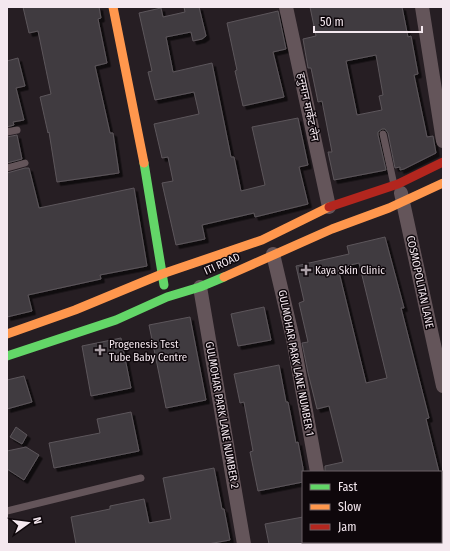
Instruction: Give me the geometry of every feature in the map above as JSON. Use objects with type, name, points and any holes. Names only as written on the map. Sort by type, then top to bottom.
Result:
[{"type":"main road","points":[[113,7],[144,163],[167,297]]},
{"type":"main road","name":"ITI ROAD","points":[[7,334],[75,310],[162,274],[262,240],[329,207],[396,184],[443,162]]},
{"type":"main road","name":"ITI ROAD","points":[[7,356],[116,320],[167,297],[200,287],[332,229],[355,222],[403,202],[443,183]]},
{"type":"street","name":"हनुमान मार्केट लेन","points":[[286,7],[329,207]]},
{"type":"street","points":[[422,7],[443,141]]},
{"type":"street","name":"COSMOPOLITAN LANE","points":[[396,184],[403,202],[440,355],[443,386]]},
{"type":"street","name":"GULMOHAR PARK LANE NUMBER 1","points":[[273,254],[293,339],[317,471]]},
{"type":"street","name":"GULMOHAR PARK LANE NUMBER 2","points":[[200,287],[244,544]]},
{"type":"lane","points":[[7,132],[17,130]]},
{"type":"lane","points":[[383,134],[396,184]]},
{"type":"lane","points":[[7,168],[25,163]]},
{"type":"lane","points":[[7,511],[141,478]]},
{"type":"building","points":[[23,7],[99,7],[101,18],[98,19],[107,63],[95,66],[110,133],[113,133],[119,173],[57,182],[49,132],[48,133],[40,97],[51,94],[38,31],[29,33]]},
{"type":"building","points":[[184,7],[199,7],[206,36],[202,39],[193,41],[191,32],[166,37],[173,72],[212,63],[231,157],[234,157],[241,191],[265,185],[252,127],[298,118],[308,165],[299,167],[308,204],[255,217],[254,213],[202,225],[205,239],[176,245],[162,183],[173,181],[168,157],[162,158],[154,124],[199,114],[194,92],[155,100],[148,72],[152,71],[139,13],[161,8],[163,17],[185,12]]},
{"type":"building","points":[[310,7],[402,7],[408,37],[411,36],[418,74],[414,75],[427,137],[433,136],[436,153],[404,169],[400,170],[400,167],[395,168],[388,133],[385,129],[382,129],[378,132],[378,135],[386,170],[334,180],[328,152],[332,152],[322,101],[318,102],[311,68],[308,68],[303,39],[316,36]],"holes":[[[376,55],[383,95],[379,96],[382,110],[357,115],[346,61]]]},
{"type":"building","points":[[278,11],[286,49],[273,52],[284,97],[243,106],[235,71],[237,70],[227,23]]},
{"type":"building","points":[[18,58],[25,86],[16,88],[24,120],[13,122],[14,125],[7,127],[7,61]]},
{"type":"building","points":[[17,135],[22,159],[7,163],[7,137]]},
{"type":"building","points":[[29,168],[39,208],[134,188],[147,266],[100,275],[101,279],[28,295],[32,311],[7,317],[7,173]]},
{"type":"building","points":[[385,237],[404,308],[401,308],[429,418],[426,419],[439,471],[325,471],[325,466],[343,462],[329,406],[317,409],[308,373],[302,343],[308,342],[299,303],[304,301],[296,266],[349,254],[347,246]],"holes":[[[359,263],[387,378],[366,383],[338,268]]]},
{"type":"building","points":[[264,307],[271,340],[238,346],[231,314]]},
{"type":"building","points":[[190,317],[206,400],[166,408],[149,325]]},
{"type":"building","points":[[121,338],[131,388],[91,396],[82,346]]},
{"type":"building","points":[[279,365],[296,443],[298,442],[303,468],[302,482],[258,491],[250,452],[253,451],[244,402],[240,403],[234,374]]},
{"type":"building","points":[[24,376],[32,402],[7,409],[7,380]]},
{"type":"building","points":[[131,412],[139,451],[54,468],[49,443],[100,433],[97,419]]},
{"type":"building","points":[[16,427],[27,435],[22,444],[10,437]]},
{"type":"building","points":[[26,447],[39,455],[24,480],[7,469],[7,451]]},
{"type":"building","points":[[214,468],[230,540],[208,544],[76,544],[71,517],[110,509],[110,506],[144,499],[149,523],[171,519],[163,478]]},
{"type":"building","points":[[302,517],[303,544],[269,544],[265,524]]},
{"type":"traffic: fast","points":[[144,163],[164,285]]},
{"type":"traffic: fast","points":[[7,356],[116,320],[167,297],[200,287],[224,277]]},
{"type":"traffic: slow","points":[[113,7],[144,163]]},
{"type":"traffic: slow","points":[[224,277],[332,229],[389,208],[443,183]]},
{"type":"traffic: slow","points":[[7,334],[75,310],[162,274],[262,240],[329,207]]},
{"type":"traffic: jam","points":[[329,207],[398,184],[443,162]]},
{"type":"place","name":"Kaya Skin Clinic","points":[[306,270]]},
{"type":"place","name":"Progenesis Test Tube Baby Centre","points":[[100,350]]}]
